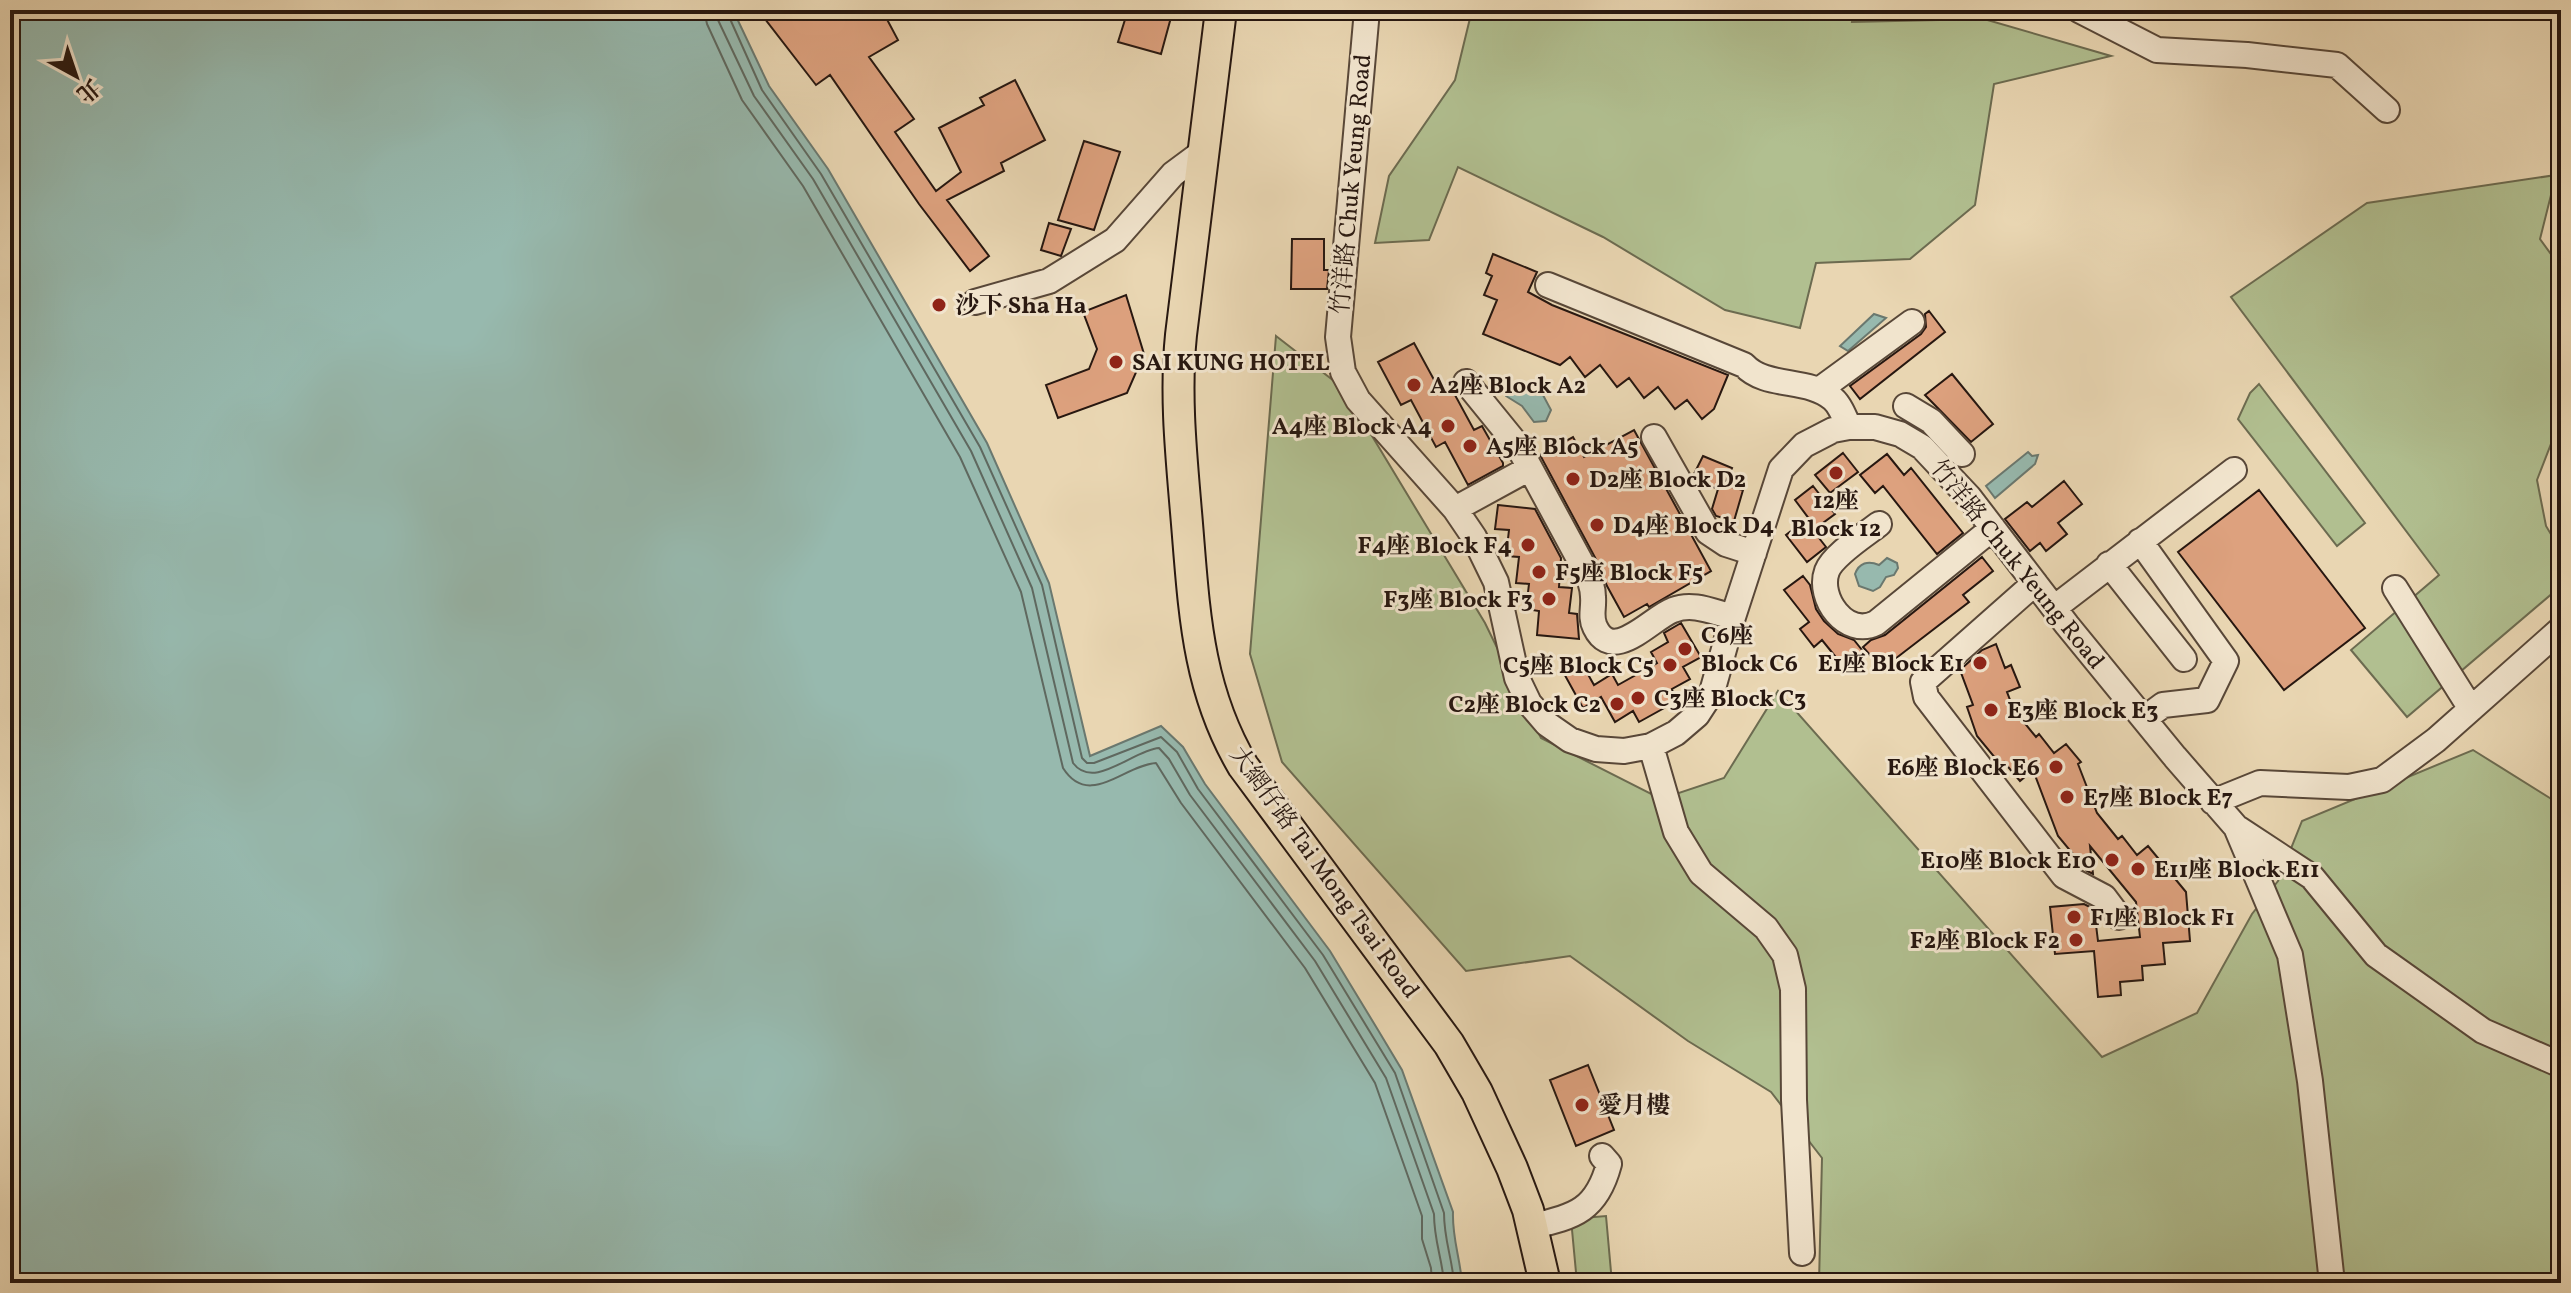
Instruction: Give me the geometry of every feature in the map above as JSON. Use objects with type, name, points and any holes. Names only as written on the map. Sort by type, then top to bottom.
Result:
[{"type":"main road","name":"大網仔路 Tai Mong Tsai Road","points":[[1221,10],[1178,381],[1196,627],[1209,695],[1230,744],[1257,787],[1415,995],[1477,1092],[1506,1155],[1532,1226],[1545,1283]]},
{"type":"street","name":"竹洋路 Chuk Yeung Road","points":[[1367,10],[1338,337],[1339,355],[1349,387],[1358,400],[1455,509],[1474,537],[1496,582],[1517,678],[1529,703],[1547,724],[1570,740],[1596,749],[1624,751],[1651,746],[1676,733],[1697,715],[1712,692],[1781,469],[1804,445],[1826,433],[1849,427],[1875,427],[1900,434],[1922,447],[1969,497],[2054,608],[2236,827],[2312,877],[2376,955],[2483,1031],[2561,1065]]},
{"type":"street","points":[[2079,10],[2157,50],[2247,55],[2337,65],[2387,110]]},
{"type":"street","points":[[975,302],[1049,281],[1115,240],[1173,174],[1204,151]]},
{"type":"street","points":[[1548,285],[1744,365],[1752,374],[1819,390],[1835,400],[1849,427]]},
{"type":"street","points":[[1819,390],[1912,322]]},
{"type":"street","points":[[1466,382],[1518,446],[1530,468],[1589,577],[1594,598],[1594,626],[1605,638],[1613,641],[1629,639],[1641,628],[1673,610],[1692,606],[1733,617]]},
{"type":"street","points":[[1906,406],[1931,421],[1962,454]]},
{"type":"street","points":[[1922,447],[1931,421]]},
{"type":"street","points":[[1654,437],[1708,532],[1726,544],[1754,553]]},
{"type":"street","points":[[1455,509],[1530,468]]},
{"type":"street","points":[[2054,608],[2234,470]]},
{"type":"street","points":[[1879,524],[1838,557],[1826,574],[1830,603],[1841,618],[1856,626],[1876,623],[1993,528]]},
{"type":"street","points":[[2140,541],[2226,661],[2207,700],[2163,705],[2144,719]]},
{"type":"street","points":[[2109,564],[2184,659]]},
{"type":"street","points":[[2035,583],[1923,682],[1926,697],[2064,876],[2104,897],[2119,917]]},
{"type":"street","points":[[2395,588],[2471,709]]},
{"type":"street","points":[[2213,802],[2260,783],[2349,787],[2382,780],[2436,740],[2561,629]]},
{"type":"street","points":[[1651,746],[1676,832],[1701,873],[1766,928],[1785,955],[1793,989],[1794,1100],[1802,1253]]},
{"type":"street","points":[[2236,827],[2290,955],[2310,1081],[2332,1283]]},
{"type":"street","points":[[1532,1226],[1562,1220],[1587,1206],[1603,1188],[1609,1164],[1602,1156]]},
{"type":"green space","points":[[1472,10],[1854,10],[1852,22],[1984,19],[2111,56],[1994,84],[1975,205],[1910,259],[1816,263],[1800,328],[1725,310],[1603,237],[1458,167],[1429,240],[1375,243],[1389,176],[1455,80]]},
{"type":"green space","points":[[2556,175],[2540,239],[2561,268],[2561,418],[2537,480],[2546,526],[2561,551],[2561,586],[2407,717],[2351,650],[2439,575],[2231,297],[2367,203]]},
{"type":"green space","points":[[1276,336],[1343,388],[1485,623],[1541,738],[1661,799],[1724,778],[1778,691],[2102,1057],[2197,1013],[2252,914],[2278,881],[2302,821],[2473,750],[2561,805],[2561,1283],[1819,1283],[1822,1158],[1771,1092],[1688,1041],[1570,956],[1466,971],[1282,762],[1250,654]]},
{"type":"green space","points":[[2259,384],[2365,523],[2337,546],[2238,419],[2250,393]]},
{"type":"green space","points":[[1606,1216],[1612,1283],[1577,1283],[1571,1219]]},
{"type":"water","points":[[10,10],[733,10],[769,86],[828,169],[987,443],[1049,583],[1090,756],[1161,726],[1183,747],[1205,784],[1330,951],[1402,1070],[1453,1212],[1462,1283],[10,1283]]},
{"type":"water","points":[[1874,314],[1886,318],[1848,351],[1840,346]]},
{"type":"water","points":[[1511,384],[1543,395],[1551,410],[1546,421],[1534,422],[1522,406],[1506,396],[1505,391]]},
{"type":"water","points":[[2028,452],[2032,456],[2038,455],[2035,464],[1995,498],[1986,486]]},
{"type":"water","points":[[1887,558],[1897,563],[1894,575],[1886,577],[1880,587],[1873,591],[1859,586],[1855,574],[1861,565],[1879,565]]},
{"type":"building","points":[[758,10],[882,10],[898,40],[869,57],[914,119],[895,132],[936,191],[961,172],[939,128],[984,105],[980,98],[1015,80],[1045,140],[1001,163],[1004,171],[947,200],[989,256],[970,271],[919,204],[830,75],[816,85]]},
{"type":"building","points":[[1128,10],[1173,10],[1161,54],[1118,42]]},
{"type":"building","points":[[1084,141],[1120,152],[1094,230],[1058,220]]},
{"type":"building","points":[[1049,223],[1071,229],[1061,256],[1041,250]]},
{"type":"building","points":[[1292,239],[1324,239],[1324,270],[1329,270],[1327,289],[1291,289]]},
{"type":"building","points":[[1493,254],[1537,272],[1528,292],[1552,305],[1728,375],[1714,409],[1702,419],[1687,400],[1675,409],[1658,387],[1644,398],[1629,378],[1617,387],[1600,365],[1585,377],[1570,357],[1560,365],[1483,334],[1497,300],[1484,295],[1492,276],[1486,273]]},
{"type":"building","name":"SAI KUNG HOTEL","points":[[1126,295],[1144,354],[1127,393],[1058,418],[1046,385],[1089,369],[1097,349],[1083,312]]},
{"type":"building","points":[[1929,311],[1945,332],[1860,399],[1850,386],[1921,334],[1926,327],[1925,314]]},
{"type":"building","points":[[1414,343],[1439,389],[1449,384],[1474,430],[1482,426],[1503,463],[1503,466],[1468,485],[1445,442],[1436,447],[1411,400],[1401,405],[1378,362]]},
{"type":"building","points":[[1952,374],[1993,424],[1971,442],[1925,395]]},
{"type":"building","points":[[1634,430],[1711,571],[1649,607],[1647,604],[1624,617],[1540,455],[1573,437],[1584,457]]},
{"type":"building","name":"12座 Block 12","points":[[1843,453],[1858,472],[1830,493],[1815,475]]},
{"type":"building","points":[[1887,454],[1904,475],[1911,468],[1963,533],[1937,554],[1883,486],[1875,493],[1860,475]]},
{"type":"building","points":[[1703,456],[1732,468],[1724,485],[1743,490],[1734,521],[1716,516],[1712,509],[1718,489],[1693,476]]},
{"type":"building","points":[[2064,481],[2082,504],[2058,523],[2067,534],[2046,551],[2040,543],[2030,551],[2005,519],[2027,502],[2032,507]]},
{"type":"building","points":[[1813,486],[1835,514],[1816,528],[1795,500]]},
{"type":"building","points":[[2259,490],[2365,628],[2284,690],[2178,552]]},
{"type":"building","points":[[1498,505],[1535,509],[1561,558],[1559,587],[1572,588],[1569,613],[1577,614],[1579,639],[1537,635],[1539,611],[1526,609],[1529,584],[1516,583],[1519,557],[1506,556],[1509,530],[1495,529]]},
{"type":"building","points":[[1805,520],[1826,547],[1807,562],[1786,535]]},
{"type":"building","points":[[1982,557],[1993,571],[1963,595],[1969,602],[1882,669],[1863,647],[1885,635]]},
{"type":"building","points":[[1803,576],[1810,585],[1816,609],[1824,621],[1838,634],[1854,640],[1866,655],[1847,671],[1822,640],[1814,647],[1800,629],[1809,622],[1784,590]]},
{"type":"building","points":[[1681,623],[1701,657],[1683,667],[1690,679],[1672,689],[1675,702],[1639,722],[1633,711],[1615,722],[1601,697],[1583,708],[1562,670],[1580,660],[1594,685],[1612,674],[1618,685],[1657,663],[1651,652],[1668,642],[1664,633]]},
{"type":"building","points":[[1996,644],[2005,668],[2011,665],[2020,687],[2007,692],[2014,710],[2054,753],[2066,744],[2081,762],[2078,764],[2097,813],[2118,839],[2122,836],[2137,855],[2148,846],[2186,892],[2190,941],[2163,943],[2165,964],[2142,966],[2143,980],[2120,982],[2121,995],[2098,997],[2094,951],[2055,954],[2050,907],[2084,904],[2094,909],[2098,941],[2140,937],[2136,902],[2090,846],[2093,874],[2058,836],[2033,770],[2020,781],[2004,762],[2001,765],[1977,736],[1967,707],[1973,705],[1960,670],[1982,650]]},
{"type":"building","name":"愛月樓","points":[[1588,1065],[1614,1130],[1576,1146],[1550,1080]]},
{"type":"place","name":"沙下 Sha Ha","points":[[939,305]]},
{"type":"place","name":"SAI KUNG HOTEL","points":[[1116,362]]},
{"type":"place","name":"A2座 Block A2","points":[[1414,385]]},
{"type":"place","name":"A4座 Block A4","points":[[1448,426]]},
{"type":"place","name":"A5座 Block A5","points":[[1470,446]]},
{"type":"place","name":"12座 Block 12","points":[[1836,473]]},
{"type":"place","name":"D2座 Block D2","points":[[1573,479]]},
{"type":"place","name":"D4座 Block D4","points":[[1597,525]]},
{"type":"place","name":"F4座 Block F4","points":[[1528,545]]},
{"type":"place","name":"F5座 Block F5","points":[[1539,572]]},
{"type":"place","name":"F3座 Block F3","points":[[1549,599]]},
{"type":"place","name":"C6座 Block C6","points":[[1685,649]]},
{"type":"place","name":"E1座 Block E1","points":[[1980,663]]},
{"type":"place","name":"C5座 Block C5","points":[[1670,665]]},
{"type":"place","name":"C3座 Block C3","points":[[1638,698]]},
{"type":"place","name":"C2座 Block C2","points":[[1617,704]]},
{"type":"place","name":"E3座 Block E3","points":[[1991,710]]},
{"type":"place","name":"E6座 Block E6","points":[[2056,767]]},
{"type":"place","name":"E7座 Block E7","points":[[2067,797]]},
{"type":"place","name":"E10座 Block E10","points":[[2112,860]]},
{"type":"place","name":"E11座 Block E11","points":[[2138,869]]},
{"type":"place","name":"F1座 Block F1","points":[[2074,917]]},
{"type":"place","name":"F2座 Block F2","points":[[2076,940]]},
{"type":"place","name":"愛月樓","points":[[1582,1105]]}]
